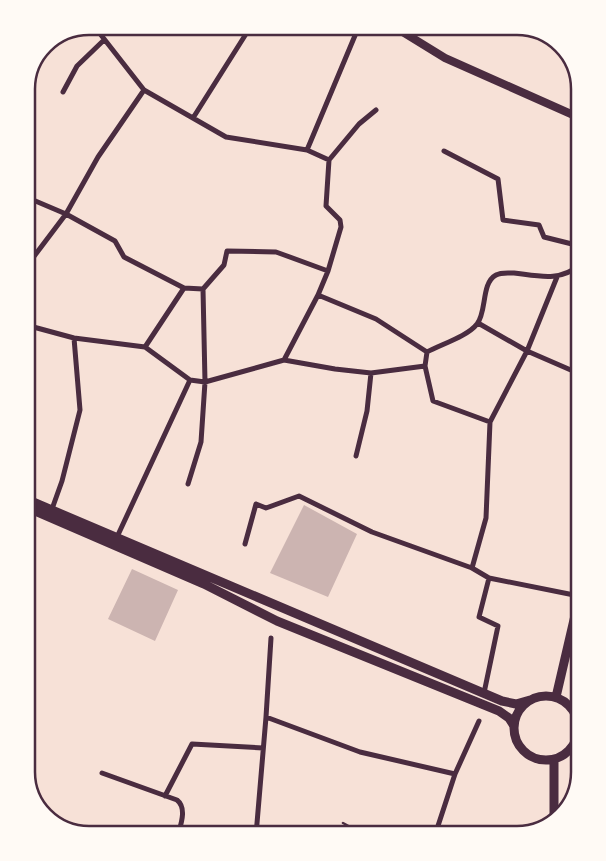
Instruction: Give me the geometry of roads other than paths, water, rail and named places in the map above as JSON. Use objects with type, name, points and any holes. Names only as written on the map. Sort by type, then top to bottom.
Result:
[{"type":"main road","points":[[35,502],[484,693],[516,704],[538,697],[556,697],[571,708]]},
{"type":"main road","points":[[35,511],[204,584],[277,621],[499,712],[509,718],[514,726]]},
{"type":"main road","points":[[556,697],[571,633]]},
{"type":"main road","points":[[530,700],[516,716],[514,726],[515,736],[526,752],[544,760],[554,759],[571,750]]},
{"type":"main road","points":[[554,759],[554,811]]},
{"type":"street","points":[[100,35],[144,90],[193,118],[226,136],[307,150],[328,160]]},
{"type":"street","points":[[193,118],[245,35]]},
{"type":"street","points":[[307,150],[355,35]]},
{"type":"street","points":[[407,35],[444,58],[571,114]]},
{"type":"street","points":[[63,92],[78,66],[104,40]]},
{"type":"street","points":[[35,253],[66,214],[98,157],[144,90]]},
{"type":"street","points":[[284,360],[318,295],[328,271],[341,227],[340,220],[326,206],[328,160],[358,124],[376,110]]},
{"type":"street","points":[[444,151],[498,179],[503,220],[539,225],[544,237],[571,244]]},
{"type":"street","points":[[35,201],[66,214],[115,241],[124,257],[184,288],[203,289]]},
{"type":"street","points":[[188,484],[201,442],[205,382],[203,289],[224,265],[227,251],[276,252],[328,271]]},
{"type":"street","points":[[428,352],[466,334],[478,323],[490,279],[497,274],[557,277],[571,272]]},
{"type":"street","points":[[472,568],[486,518],[490,422],[527,351],[557,277]]},
{"type":"street","points":[[145,347],[184,288]]},
{"type":"street","points":[[318,295],[376,319],[428,352]]},
{"type":"street","points":[[478,323],[527,351],[571,370]]},
{"type":"street","points":[[35,327],[74,338],[145,347],[190,380],[205,382],[284,360],[371,373],[425,366]]},
{"type":"street","points":[[52,509],[62,481],[80,410],[74,338]]},
{"type":"street","points":[[428,352],[425,366],[433,401],[490,422]]},
{"type":"street","points":[[356,456],[368,411],[371,373]]},
{"type":"street","points":[[117,537],[190,380]]},
{"type":"street","points":[[245,544],[256,504],[266,508],[299,496],[372,532],[472,568],[489,578],[571,593]]},
{"type":"street","points":[[484,693],[498,626],[479,617],[489,578]]},
{"type":"street","points":[[257,826],[271,638]]},
{"type":"street","points":[[266,717],[360,752],[454,774]]},
{"type":"street","points":[[438,826],[454,774],[479,721]]},
{"type":"street","points":[[165,796],[192,744],[263,748]]},
{"type":"street","points":[[102,773],[182,804],[179,826]]}]
